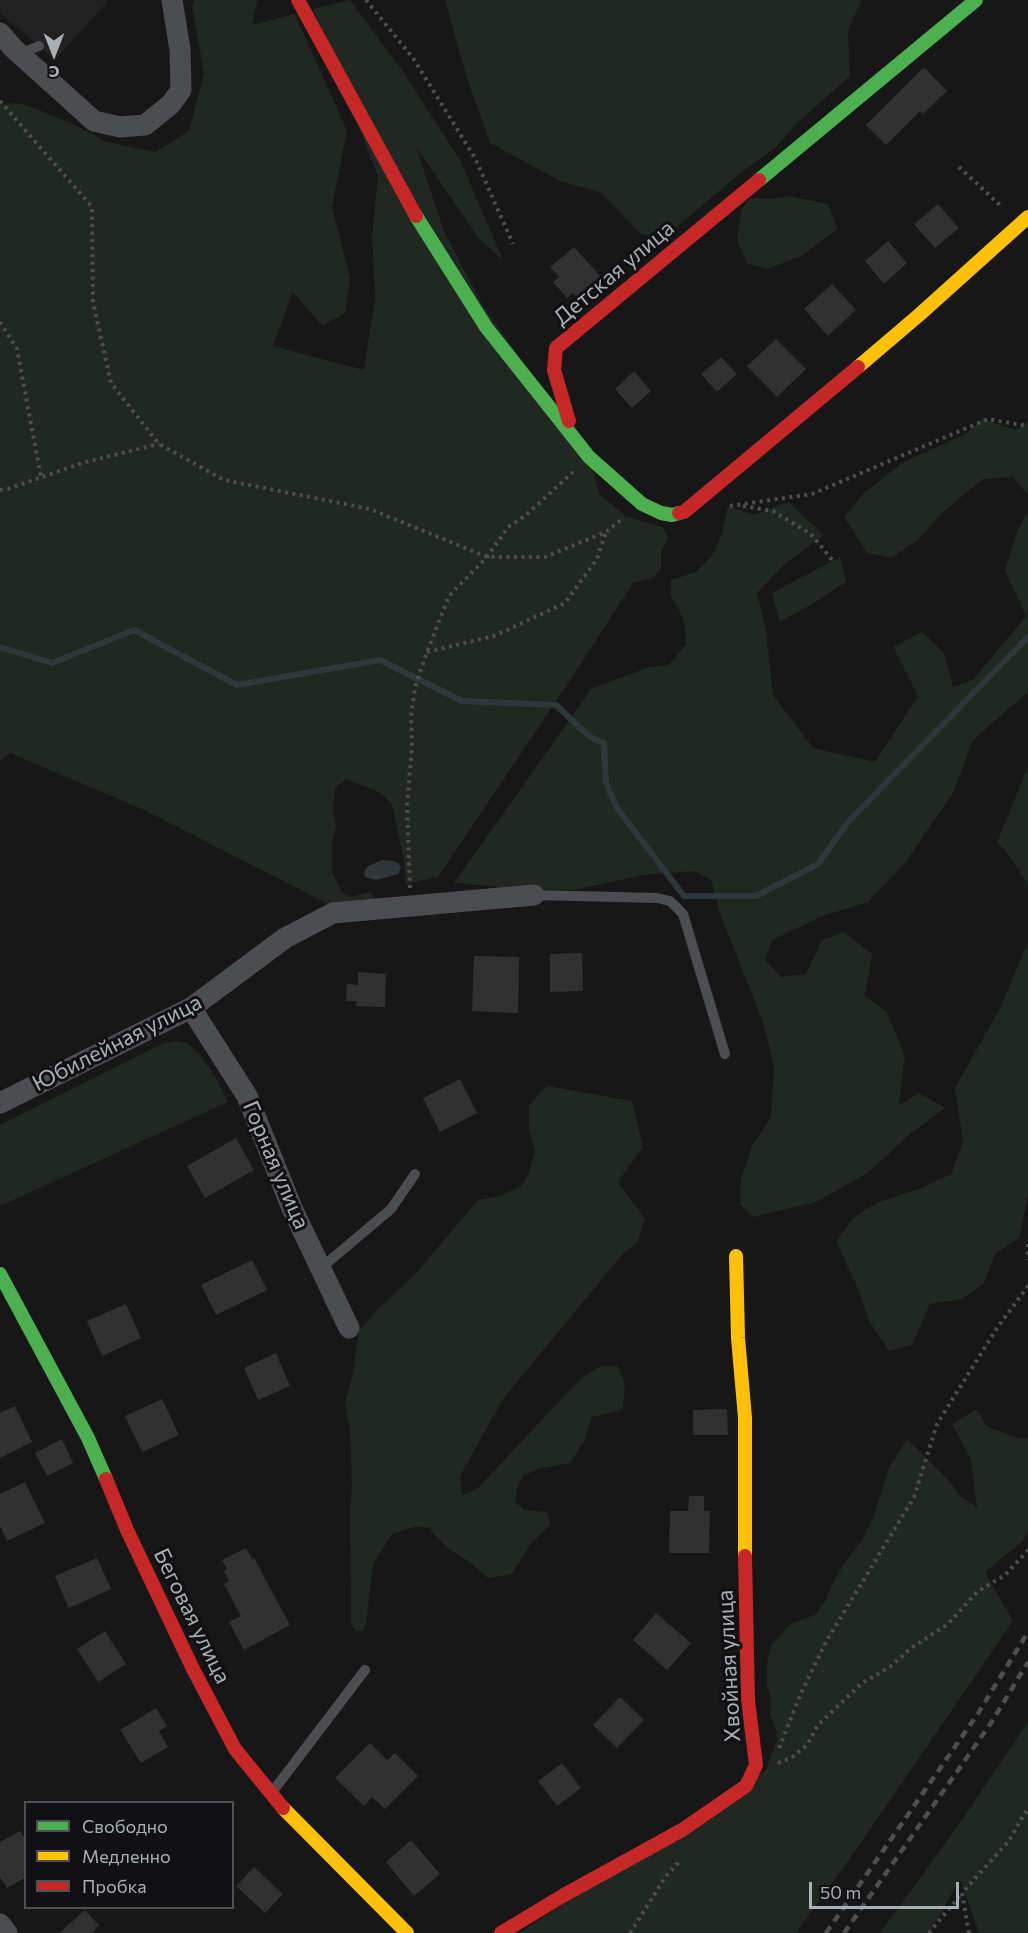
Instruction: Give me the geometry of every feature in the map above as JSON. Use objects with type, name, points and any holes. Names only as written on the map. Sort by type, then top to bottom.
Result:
[{"type":"street","points":[[0,33],[29,50],[94,121],[120,127],[145,125],[171,104],[181,90],[180,50],[172,0]]},
{"type":"street","points":[[298,0],[412,210],[486,327],[574,439]]},
{"type":"street","name":"Детская улица","points":[[976,0],[556,348],[554,370],[574,439],[589,457],[642,504],[661,513],[672,515],[684,512],[919,315],[1024,221]]},
{"type":"street","name":"Юбилейная улица","points":[[0,1103],[191,1008],[285,938],[333,913],[534,895]]},
{"type":"street","name":"Горная улица","points":[[191,1008],[247,1096],[292,1208],[349,1328]]},
{"type":"street","name":"Хвойная улица","points":[[501,1933],[564,1895],[682,1830],[746,1785],[753,1774],[756,1765],[748,1700],[745,1584],[745,1418],[738,1338],[736,1256]]},
{"type":"street","name":"Беговая улица","points":[[0,1274],[88,1438],[132,1540],[193,1669],[235,1749],[271,1793],[407,1933]]},
{"type":"street","points":[[0,1924],[7,1933]]},
{"type":"lane","points":[[534,895],[646,898],[670,901],[682,914],[725,1054]]},
{"type":"lane","points":[[321,1268],[391,1209],[415,1174]]},
{"type":"lane","points":[[271,1793],[365,1670]]},
{"type":"path","points":[[366,0],[413,58],[475,158],[513,244]]},
{"type":"path","points":[[0,101],[92,207],[93,302],[111,383],[159,444],[224,480],[370,509],[487,557],[545,557],[606,532],[642,504]]},
{"type":"path","points":[[959,167],[1024,221]]},
{"type":"path","points":[[0,322],[17,349],[41,477]]},
{"type":"path","points":[[729,506],[812,494],[988,419],[1028,426]]},
{"type":"path","points":[[0,490],[82,463],[159,444]]},
{"type":"path","points":[[410,906],[407,805],[411,759],[411,717],[415,687],[449,596],[487,557],[508,527],[525,516],[589,457]]},
{"type":"path","points":[[740,505],[773,511],[783,516],[811,534],[833,561]]},
{"type":"path","points":[[427,652],[494,636],[565,603],[597,559],[606,532]]},
{"type":"path","points":[[1028,1244],[1028,1260]]},
{"type":"path","points":[[1028,1286],[997,1328],[937,1424],[914,1497],[827,1640],[801,1693],[771,1766],[791,1758],[807,1744],[818,1725],[861,1684],[890,1667],[911,1648],[948,1624],[977,1592],[1005,1575],[1028,1550]]},
{"type":"path","points":[[929,1933],[1008,1842],[1028,1808]]},
{"type":"path","points":[[630,1933],[666,1876],[686,1854]]},
{"type":"path","points":[[962,1893],[969,1933]]},
{"type":"shaded area","points":[[0,0],[109,0],[55,60],[0,13]]},
{"type":"shaded area","points":[[194,0],[257,0],[252,25],[295,14],[347,131],[332,207],[350,278],[345,313],[322,326],[293,292],[273,346],[364,370],[375,298],[372,235],[378,176],[313,9],[350,0],[402,70],[460,160],[503,260],[480,240],[416,147],[444,231],[482,304],[589,457],[600,495],[626,516],[662,527],[669,538],[661,551],[661,568],[653,578],[633,583],[438,877],[406,884],[404,861],[392,804],[381,793],[346,779],[335,788],[333,808],[336,827],[332,842],[332,872],[343,893],[351,897],[370,892],[374,897],[371,903],[336,908],[144,810],[10,753],[0,761],[0,103],[23,104],[69,122],[107,142],[155,152],[189,131],[204,74],[192,6]]},
{"type":"shaded area","points":[[445,0],[862,0],[848,30],[850,76],[796,124],[776,147],[738,175],[660,241],[640,233],[600,192],[562,182],[490,143],[466,75]]},
{"type":"shaded area","points":[[789,196],[828,204],[838,229],[801,256],[768,269],[748,264],[737,241],[741,210],[750,198],[770,199]]},
{"type":"shaded area","points":[[982,419],[1016,430],[1028,421],[1028,495],[1013,477],[983,479],[944,511],[919,539],[891,558],[867,553],[844,517],[865,492],[902,463],[967,433]]},
{"type":"shaded area","points":[[788,502],[824,535],[786,563],[757,593],[766,629],[773,695],[813,748],[875,762],[918,696],[893,647],[922,632],[944,653],[953,687],[973,680],[1026,616],[1005,571],[1017,532],[1028,511],[1028,692],[973,740],[953,793],[905,863],[868,902],[823,916],[772,940],[765,960],[781,977],[806,974],[822,940],[844,932],[872,954],[865,996],[886,1011],[905,1056],[899,1105],[919,1093],[945,1108],[910,1134],[868,1173],[816,1202],[753,1217],[740,1204],[741,1179],[752,1146],[771,1117],[774,1065],[763,1022],[719,911],[711,880],[694,871],[644,875],[573,890],[522,889],[454,883],[592,688],[650,667],[669,665],[686,644],[684,620],[671,596],[671,580],[696,572],[712,556],[722,534],[728,506],[753,515]]},
{"type":"shaded area","points":[[840,557],[846,582],[780,622],[772,593]]},
{"type":"shaded area","points":[[1028,767],[1028,885],[1011,858],[997,842]]},
{"type":"shaded area","points":[[382,860],[399,864],[401,867],[398,874],[376,880],[365,877],[364,872],[368,866]]},
{"type":"shaded area","points":[[1028,943],[1028,1196],[1019,1238],[995,1254],[984,1283],[962,1299],[930,1304],[912,1345],[889,1351],[869,1321],[858,1289],[836,1241],[853,1218],[878,1202],[919,1189],[951,1174],[963,1142],[955,1088],[1000,1008]]},
{"type":"shaded area","points":[[176,1041],[187,1043],[198,1053],[215,1076],[228,1102],[0,1206],[0,1125],[164,1043]]},
{"type":"shaded area","points":[[548,1086],[632,1101],[643,1147],[618,1182],[645,1219],[637,1243],[621,1256],[503,1399],[460,1476],[462,1495],[477,1489],[581,1378],[601,1366],[617,1366],[625,1383],[623,1410],[592,1417],[584,1441],[570,1463],[537,1469],[523,1476],[517,1488],[515,1502],[525,1510],[547,1512],[550,1525],[531,1543],[512,1574],[488,1578],[449,1549],[430,1527],[415,1527],[392,1534],[373,1565],[366,1623],[363,1631],[357,1631],[351,1625],[350,1509],[352,1485],[350,1431],[345,1403],[353,1374],[359,1331],[375,1312],[418,1271],[478,1200],[500,1196],[521,1186],[529,1173],[535,1150],[529,1131],[529,1106]]},
{"type":"shaded area","points":[[977,1409],[986,1426],[1017,1438],[1028,1438],[1028,1531],[1023,1541],[985,1572],[1013,1621],[849,1860],[796,1933],[519,1933],[766,1770],[777,1740],[770,1715],[771,1700],[767,1685],[767,1664],[771,1645],[792,1623],[815,1615],[826,1600],[842,1567],[862,1540],[875,1513],[889,1468],[907,1439],[950,1482],[961,1497],[977,1507],[971,1459],[952,1424]]},
{"type":"shaded area","points":[[1028,1722],[1027,1933],[979,1933],[960,1879],[930,1933],[880,1933],[957,1827]]},
{"type":"building","points":[[924,67],[947,91],[923,114],[920,111],[886,145],[866,125]]},
{"type":"building","points":[[938,204],[959,228],[935,248],[914,224]]},
{"type":"building","points":[[888,241],[907,263],[884,284],[865,261]]},
{"type":"building","points":[[574,247],[604,280],[581,301],[573,293],[567,298],[553,282],[559,277],[550,267]]},
{"type":"building","points":[[832,284],[856,310],[828,336],[804,309]]},
{"type":"building","points":[[776,339],[806,369],[777,397],[747,366]]},
{"type":"building","points":[[721,357],[737,374],[717,392],[701,374]]},
{"type":"building","points":[[634,371],[651,391],[632,408],[615,389]]},
{"type":"building","points":[[582,953],[583,991],[550,992],[550,954]]},
{"type":"building","points":[[474,956],[519,957],[518,1013],[472,1011]]},
{"type":"building","points":[[358,972],[386,974],[385,1007],[356,1006],[357,1001],[346,1001],[347,984],[358,985]]},
{"type":"building","points":[[460,1079],[477,1113],[440,1132],[423,1098]]},
{"type":"building","points":[[236,1138],[254,1170],[205,1198],[187,1166]]},
{"type":"building","points":[[252,1260],[267,1290],[216,1315],[201,1285]]},
{"type":"building","points":[[126,1304],[141,1338],[102,1356],[87,1321]]},
{"type":"building","points":[[276,1353],[290,1386],[258,1400],[244,1368]]},
{"type":"building","points":[[162,1399],[179,1435],[142,1452],[125,1416]]},
{"type":"building","points":[[15,1406],[32,1442],[0,1458],[0,1413]]},
{"type":"building","points":[[727,1409],[728,1435],[693,1435],[693,1410]]},
{"type":"building","points":[[62,1439],[73,1463],[47,1476],[35,1453]]},
{"type":"building","points":[[25,1482],[45,1523],[7,1541],[0,1526],[0,1494]]},
{"type":"building","points":[[689,1496],[704,1496],[704,1511],[710,1511],[709,1553],[669,1553],[670,1511],[688,1511]]},
{"type":"building","points":[[246,1548],[252,1559],[254,1558],[290,1625],[244,1650],[229,1622],[241,1616],[224,1584],[229,1581],[224,1571],[227,1569],[222,1560]]},
{"type":"building","points":[[97,1558],[111,1589],[69,1608],[55,1576]]},
{"type":"building","points":[[656,1613],[691,1643],[667,1670],[633,1640]]},
{"type":"building","points":[[105,1631],[126,1664],[98,1682],[77,1649]]},
{"type":"building","points":[[620,1697],[644,1720],[617,1748],[593,1725]]},
{"type":"building","points":[[156,1708],[167,1726],[159,1731],[168,1747],[141,1763],[120,1730]]},
{"type":"building","points":[[370,1743],[387,1760],[395,1753],[418,1776],[385,1809],[372,1797],[364,1806],[335,1778]]},
{"type":"building","points":[[562,1763],[581,1788],[557,1806],[538,1781]]},
{"type":"building","points":[[20,1831],[24,1838],[24,1878],[7,1888],[0,1877],[0,1842]]},
{"type":"building","points":[[411,1840],[440,1874],[414,1896],[386,1862]]},
{"type":"building","points":[[254,1867],[283,1894],[265,1913],[236,1886]]},
{"type":"building","points":[[85,1910],[99,1925],[92,1933],[59,1933]]},
{"type":"waterway","points":[[0,647],[52,663],[134,630],[237,685],[380,660],[462,701],[556,705],[590,737],[604,743],[606,783],[617,808],[684,896],[756,896],[818,864],[848,822],[1028,637]]},
{"type":"railway","points":[[826,1933],[977,1715],[1028,1632]]},
{"type":"railway","points":[[844,1933],[991,1723],[1028,1662]]},
{"type":"traffic: fast","points":[[759,180],[976,0]]},
{"type":"traffic: fast","points":[[416,216],[486,327],[589,457],[642,504],[661,513],[672,515],[679,513]]},
{"type":"traffic: fast","points":[[0,1274],[88,1438],[106,1479]]},
{"type":"traffic: slow","points":[[858,367],[1028,217]]},
{"type":"traffic: slow","points":[[736,1256],[738,1338],[745,1418],[745,1556]]},
{"type":"traffic: slow","points":[[283,1808],[407,1933]]},
{"type":"traffic: jam","points":[[298,0],[416,216]]},
{"type":"traffic: jam","points":[[569,421],[554,370],[556,348],[759,180]]},
{"type":"traffic: jam","points":[[679,513],[684,512],[858,367]]},
{"type":"traffic: jam","points":[[106,1479],[127,1530],[193,1669],[235,1749],[283,1808]]},
{"type":"traffic: jam","points":[[501,1933],[564,1895],[682,1830],[746,1786],[756,1765],[748,1700],[745,1556]]}]
